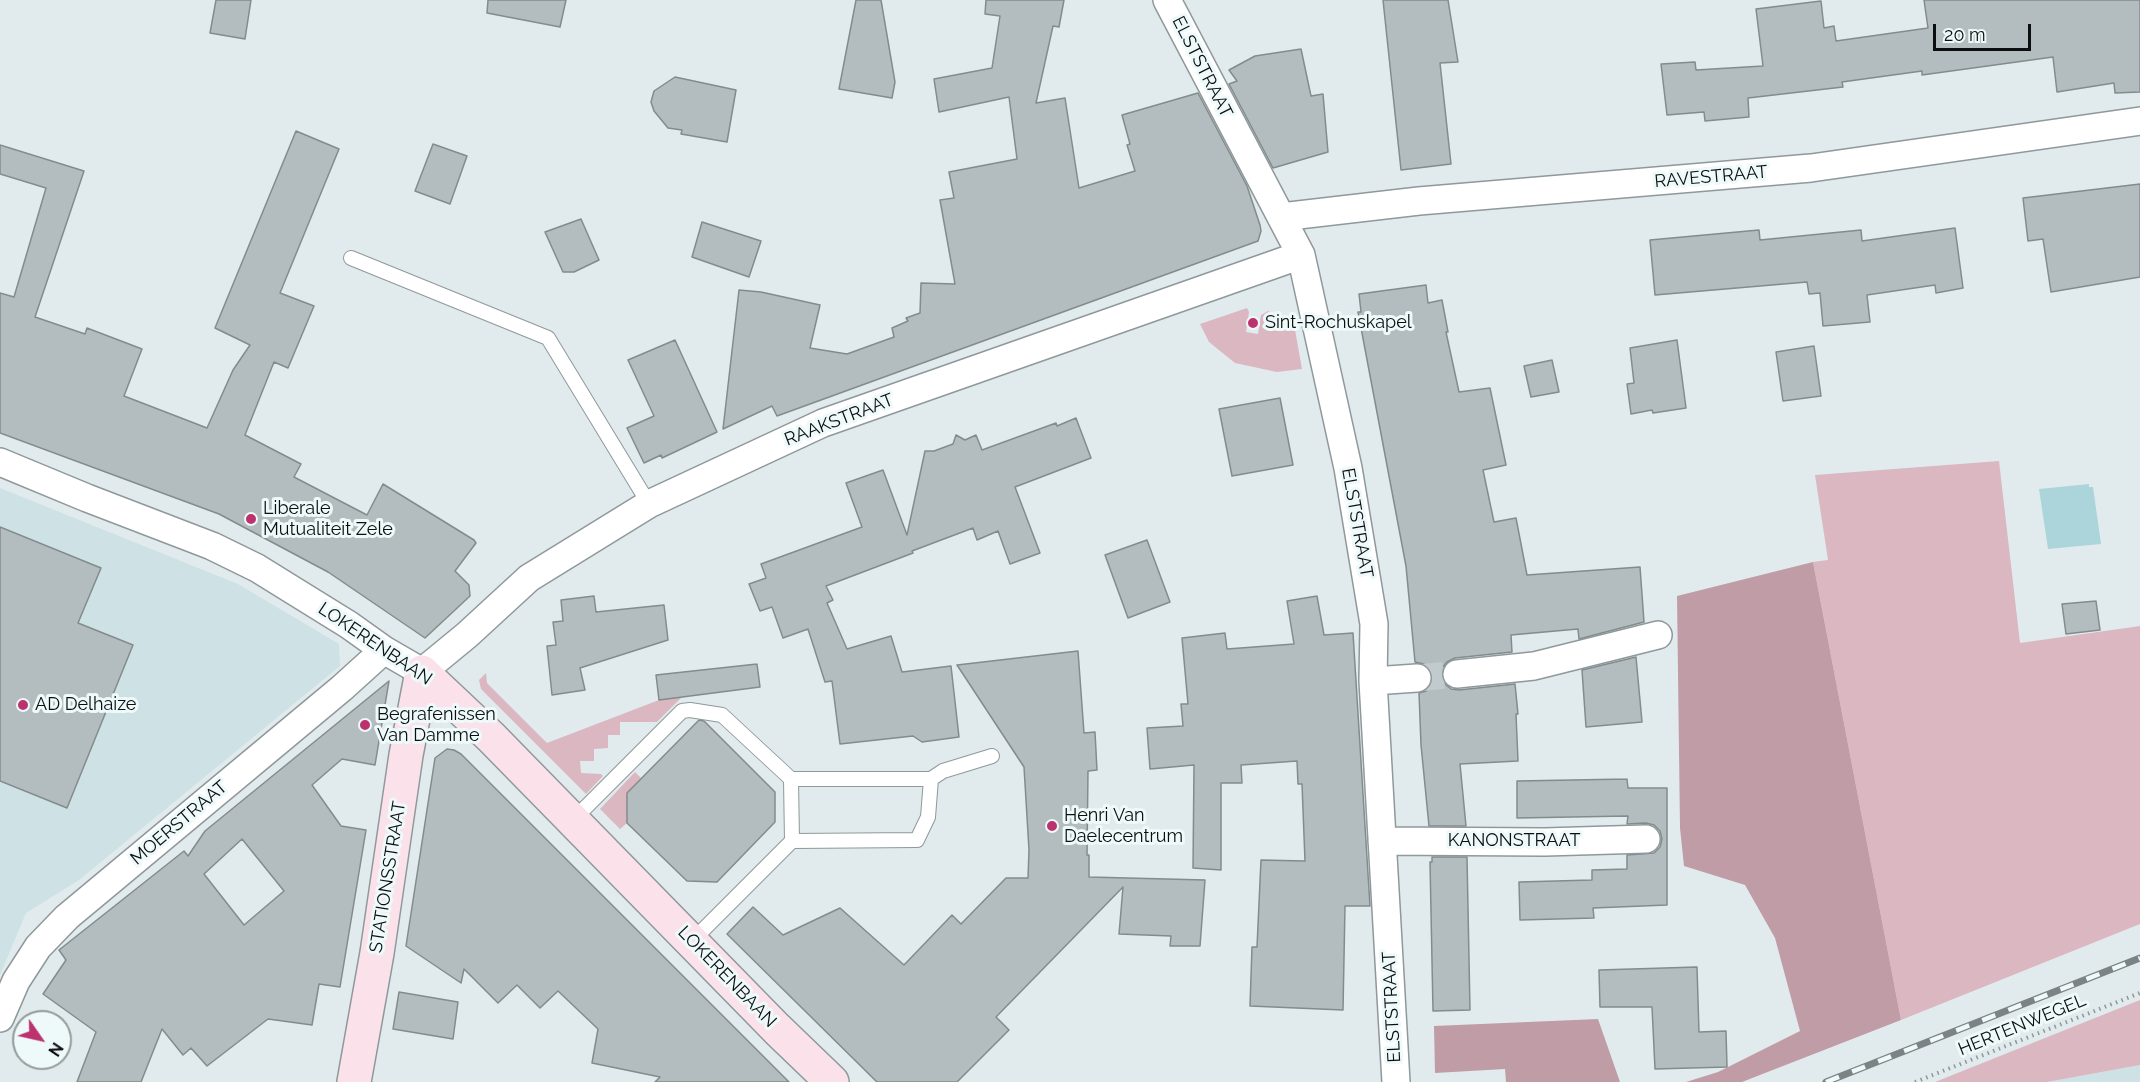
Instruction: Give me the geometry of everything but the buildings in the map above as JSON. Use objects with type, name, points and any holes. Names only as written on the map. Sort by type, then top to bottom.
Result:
[{"type":"street","name":"ELSTSTRAAT","points":[[1167,0],[1301,255],[1350,479],[1374,624],[1373,681],[1396,1082]]},
{"type":"street","name":"RAVESTRAAT","points":[[1281,218],[1419,201],[1811,168],[2140,121]]},
{"type":"street","name":"RAAKSTRAAT","points":[[423,672],[529,578],[649,504],[822,423],[1301,255]]},
{"type":"street","name":"LOKERENBAAN","points":[[0,462],[212,546],[257,568],[349,625],[384,650],[423,672],[491,737],[832,1082]]},
{"type":"street","points":[[1457,674],[1534,666],[1658,635]]},
{"type":"street","name":"MOERSTRAAT","points":[[0,1018],[16,981],[38,947],[67,917],[342,688],[384,650]]},
{"type":"street","name":"STATIONSSTRAAT","points":[[354,1082],[406,755],[423,672]]},
{"type":"street","points":[[1373,681],[1418,678]]},
{"type":"street","name":"KANONSTRAAT","points":[[1382,842],[1545,842],[1646,839]]},
{"type":"lane","points":[[351,258],[548,338],[649,504]]},
{"type":"lane","points":[[573,820],[681,711],[690,710],[722,716],[791,779],[931,779],[943,771],[992,756]]},
{"type":"lane","points":[[791,779],[792,841]]},
{"type":"lane","points":[[692,941],[792,841],[917,840],[928,817],[931,779]]},
{"type":"path","name":"HERTENWEGEL","points":[[1915,1082],[2140,993]]},
{"type":"shaded area","points":[[1247,308],[1249,312],[1246,332],[1258,334],[1261,315],[1268,311],[1294,324],[1302,369],[1277,372],[1235,363],[1209,342],[1200,324]]},
{"type":"shaded area","points":[[1999,461],[2020,643],[2140,626],[2140,924],[1901,1020],[1813,562],[1828,560],[1815,475]]},
{"type":"shaded area","points":[[0,488],[238,584],[339,644],[340,666],[79,880],[26,913],[0,975]]},
{"type":"shaded area","points":[[1813,562],[1901,1020],[1742,1082],[1686,1082],[1718,1072],[1800,1031],[1775,938],[1745,885],[1684,866],[1680,828],[1677,596]]},
{"type":"shaded area","points":[[486,673],[487,683],[547,743],[659,700],[682,697],[657,722],[620,722],[620,735],[608,735],[608,748],[594,749],[594,761],[580,761],[581,773],[603,776],[586,794],[481,689],[479,680]]},
{"type":"shaded area","points":[[635,772],[641,778],[627,793],[627,823],[620,829],[600,809]]},
{"type":"shaded area","points":[[2140,1000],[2140,1065],[2047,1082],[1935,1082]]},
{"type":"shaded area","points":[[1598,1019],[1620,1082],[1506,1082],[1505,1069],[1435,1073],[1434,1026]]},
{"type":"shaded area","points":[[2140,1065],[2140,1082],[2047,1082]]},
{"type":"water","points":[[2089,484],[2089,487],[2093,487],[2101,544],[2048,549],[2039,489]]},
{"type":"tunnel","points":[[1417,678],[1457,674]]},
{"type":"railway","points":[[1826,1082],[2140,958]]},
{"type":"place","name":"Sint-Rochuskapel","points":[[1253,323]]},
{"type":"place","name":"Liberale Mutualiteit Zele","points":[[251,519]]},
{"type":"place","name":"AD Delhaize","points":[[23,705]]},
{"type":"place","name":"Begrafenissen Van Damme","points":[[365,725]]},
{"type":"place","name":"Henri Van Daelecentrum","points":[[1052,826]]}]
